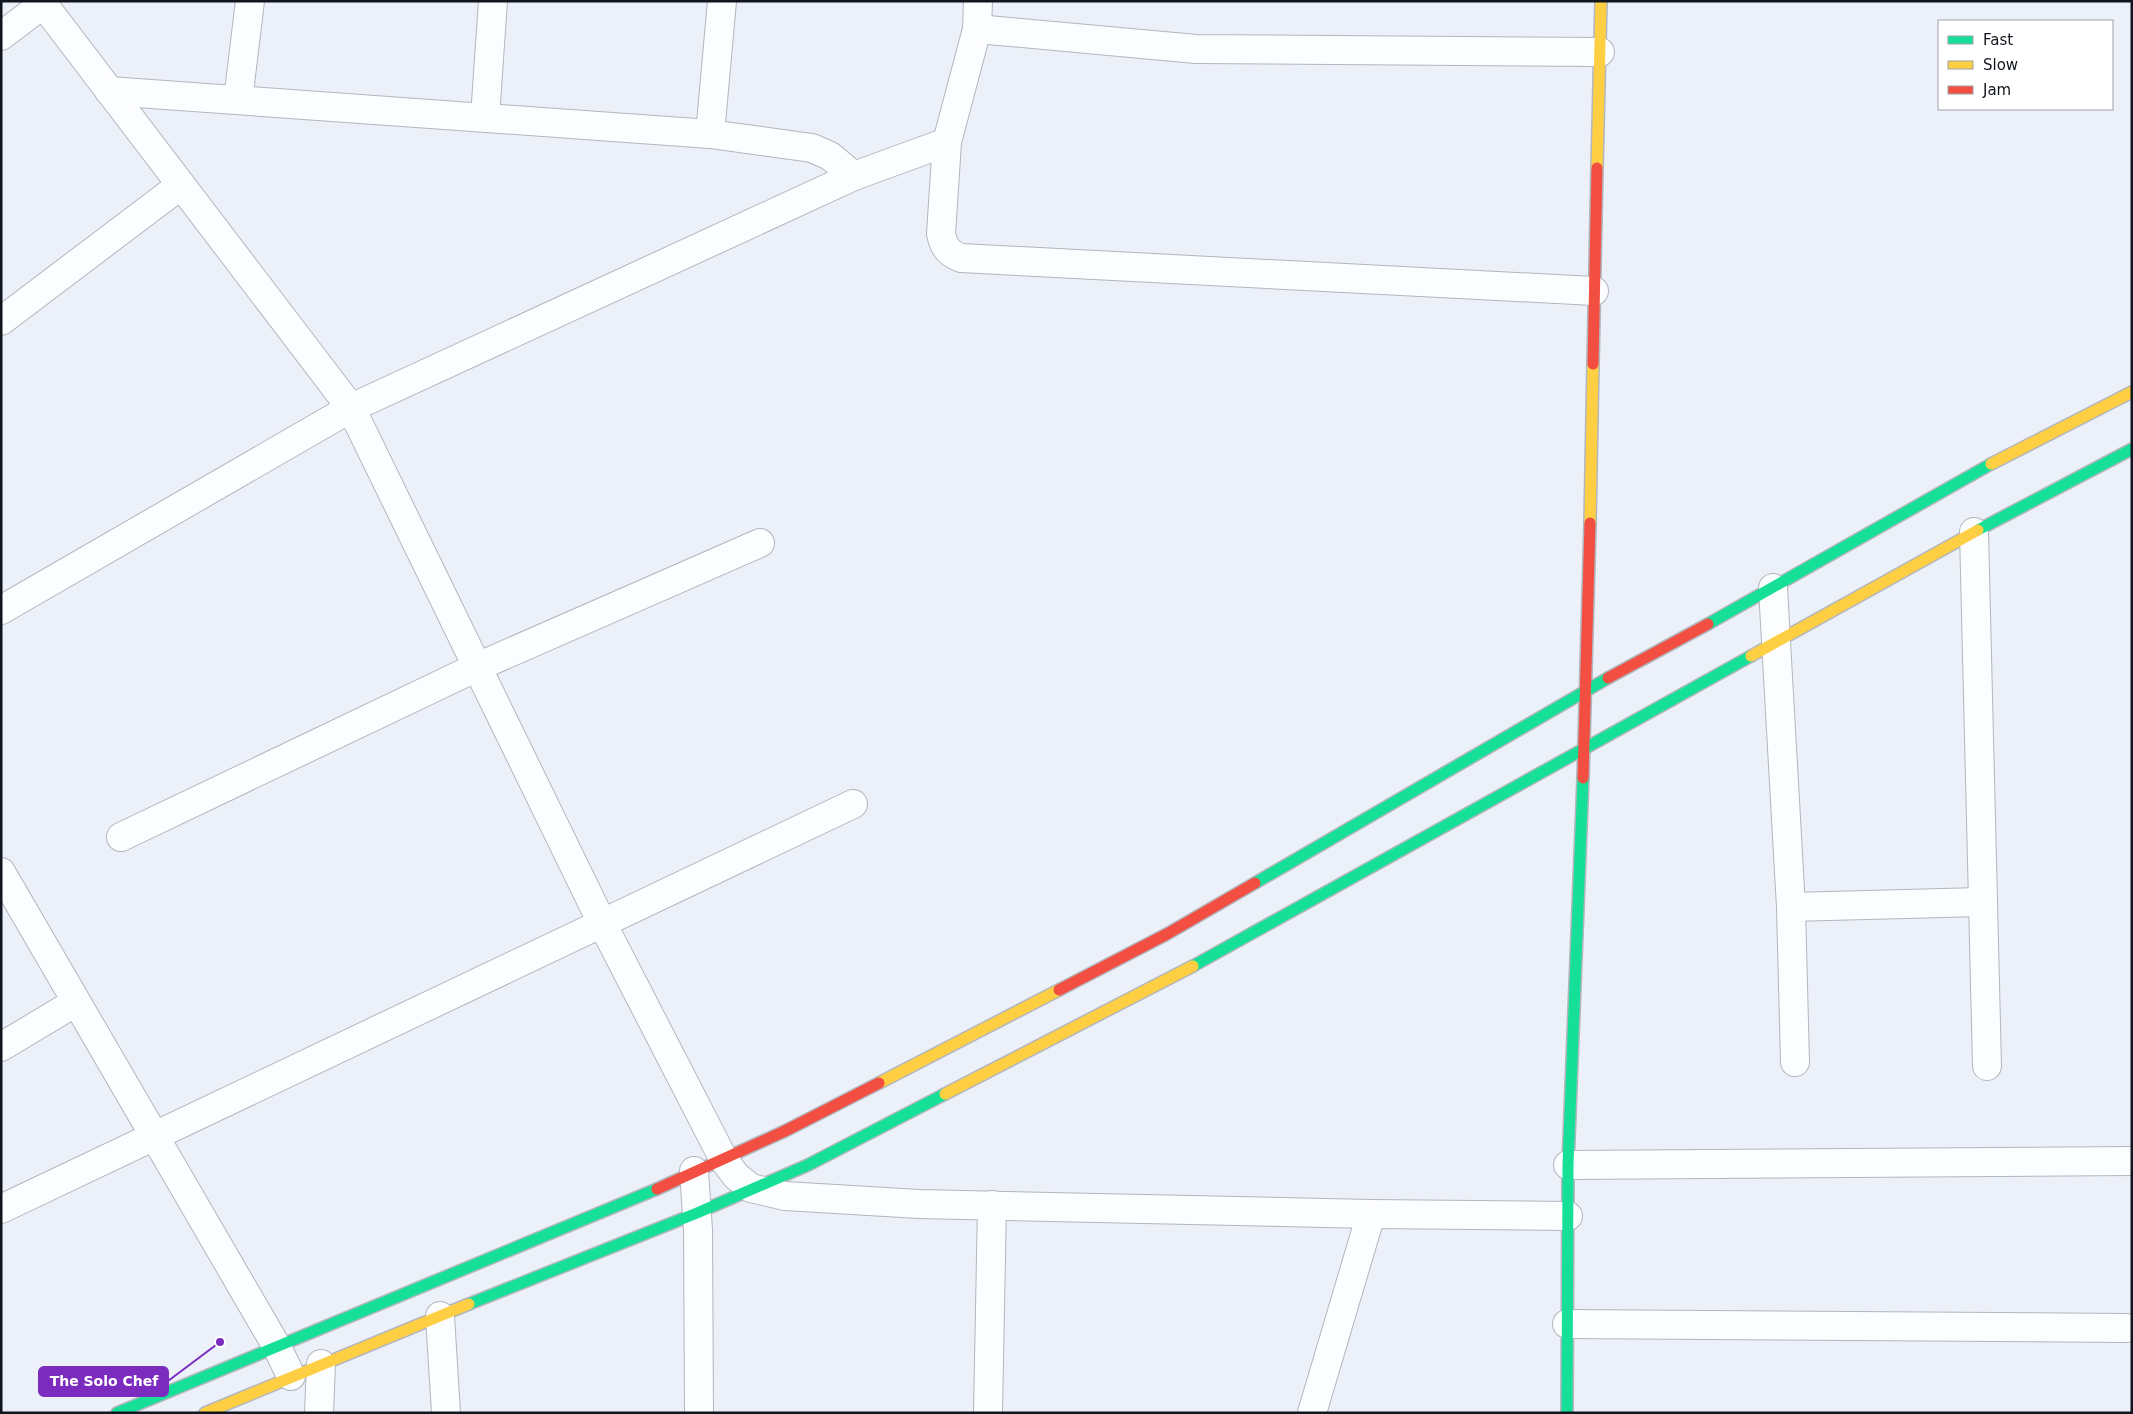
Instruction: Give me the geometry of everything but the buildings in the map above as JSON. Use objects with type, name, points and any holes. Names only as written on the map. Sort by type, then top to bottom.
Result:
[{"type":"main road","points":[[1567,1413],[1568,1165],[1586,690],[1601,1]]},
{"type":"main road","points":[[117,1413],[724,1160],[990,1026],[1167,934],[1586,690],[1773,588],[1969,475],[2132,392]]},
{"type":"main road","points":[[205,1413],[291,1376],[697,1213],[751,1188],[808,1165],[1196,964],[1974,532],[2132,449]]},
{"type":"street","points":[[238,100],[250,1]]},
{"type":"street","points":[[485,117],[493,1]]},
{"type":"street","points":[[710,134],[722,1]]},
{"type":"street","points":[[978,1],[977,29],[948,142],[941,234],[944,246],[951,254],[961,258],[1594,291]]},
{"type":"street","points":[[1,36],[42,3],[351,408],[602,923],[724,1160],[736,1176],[751,1188],[785,1196],[920,1204],[1371,1214],[1568,1216]]},
{"type":"street","points":[[977,29],[1196,49],[1600,52]]},
{"type":"street","points":[[109,91],[710,134],[812,148],[830,156],[854,176]]},
{"type":"street","points":[[1,610],[351,408],[854,176],[948,142]]},
{"type":"street","points":[[1,321],[181,185]]},
{"type":"street","points":[[1974,532],[1987,1066]]},
{"type":"street","points":[[121,837],[477,667],[760,543]]},
{"type":"street","points":[[1773,588],[1790,907],[1795,1062]]},
{"type":"street","points":[[1,1209],[853,804]]},
{"type":"street","points":[[1,872],[277,1347],[291,1376]]},
{"type":"street","points":[[1790,907],[1982,902]]},
{"type":"street","points":[[1,1047],[76,1002]]},
{"type":"street","points":[[1568,1165],[2132,1160]]},
{"type":"street","points":[[694,1171],[697,1213],[699,1413]]},
{"type":"street","points":[[988,1413],[992,1205]]},
{"type":"street","points":[[1312,1413],[1371,1214]]},
{"type":"street","points":[[440,1316],[446,1413]]},
{"type":"street","points":[[1567,1324],[2126,1328]]},
{"type":"street","points":[[319,1413],[321,1364]]},
{"type":"traffic: fast","points":[[1978,530],[2132,449]]},
{"type":"traffic: fast","points":[[1708,624],[1991,464]]},
{"type":"traffic: fast","points":[[1193,966],[1751,656]]},
{"type":"traffic: fast","points":[[1255,883],[1608,678]]},
{"type":"traffic: fast","points":[[1567,1413],[1568,1165],[1583,778]]},
{"type":"traffic: fast","points":[[469,1304],[697,1213],[808,1165],[945,1094]]},
{"type":"traffic: fast","points":[[117,1413],[657,1189]]},
{"type":"traffic: slow","points":[[1597,168],[1601,1]]},
{"type":"traffic: slow","points":[[1590,523],[1593,364]]},
{"type":"traffic: slow","points":[[1991,464],[2132,392]]},
{"type":"traffic: slow","points":[[1751,656],[1978,530]]},
{"type":"traffic: slow","points":[[945,1094],[1193,966]]},
{"type":"traffic: slow","points":[[879,1083],[1059,990]]},
{"type":"traffic: slow","points":[[205,1413],[469,1304]]},
{"type":"traffic: jam","points":[[1593,364],[1597,168]]},
{"type":"traffic: jam","points":[[1583,778],[1590,523]]},
{"type":"traffic: jam","points":[[1608,678],[1708,624]]},
{"type":"traffic: jam","points":[[1059,990],[1167,934],[1255,883]]},
{"type":"traffic: jam","points":[[657,1189],[785,1131],[879,1083]]},
{"type":"place","name":"The Solo Chef","points":[[220,1342]]}]
